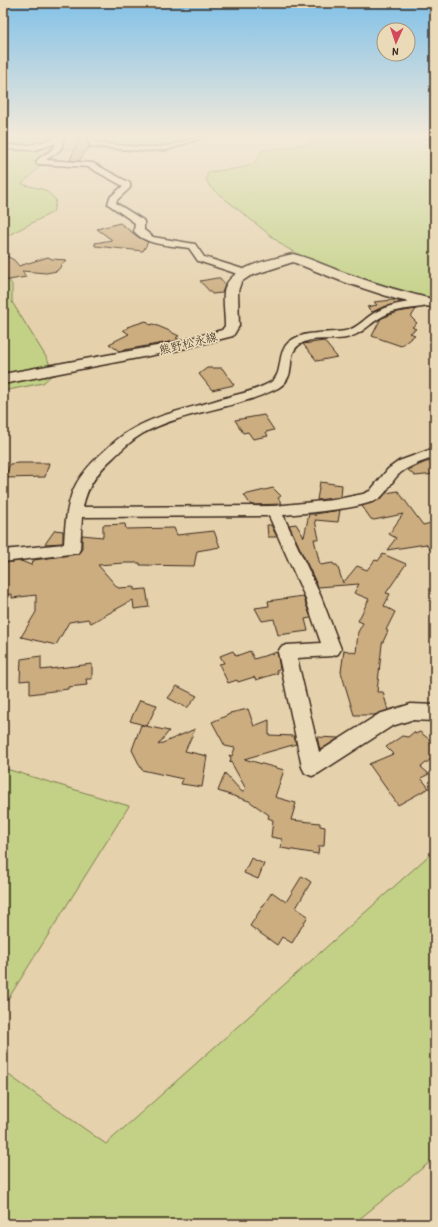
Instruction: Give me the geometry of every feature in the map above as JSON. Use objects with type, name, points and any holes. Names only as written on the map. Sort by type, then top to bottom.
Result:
[{"type":"main road","name":"熊野松永線","points":[[3,379],[174,347],[228,332],[232,326],[231,291],[235,280],[245,273],[279,261],[293,258],[307,262],[346,278],[432,304]]},
{"type":"street","points":[[120,193],[113,199],[112,204],[140,222],[138,230],[145,236],[151,239],[192,246],[201,259],[245,273]]},
{"type":"street","points":[[3,556],[72,549],[75,512],[82,487],[94,467],[126,438],[144,428],[183,414],[264,390],[279,383],[284,375],[286,355],[290,346],[297,341],[310,338],[351,334],[359,330],[376,316],[389,309],[432,304]]},
{"type":"street","points":[[75,512],[274,511],[333,504],[367,498],[374,494],[393,472],[404,464],[435,452]]},
{"type":"street","points":[[274,511],[313,597],[332,649],[288,652],[312,767],[386,720],[411,712],[435,713]]},
{"type":"green space","points":[[3,193],[49,193],[56,200],[53,212],[3,238]]},
{"type":"green space","points":[[218,193],[435,193],[435,298],[381,287],[309,260],[285,247]]},
{"type":"green space","points":[[3,268],[12,285],[12,302],[48,360],[53,374],[43,383],[3,391]]},
{"type":"green space","points":[[3,768],[129,806],[3,1007]]},
{"type":"green space","points":[[435,850],[435,1158],[353,1224],[3,1224],[3,1071],[106,1144]]},
{"type":"building","points":[[120,223],[138,237],[148,242],[143,251],[95,246],[95,243],[112,240],[97,229]]},
{"type":"building","points":[[3,254],[14,260],[19,266],[48,257],[52,259],[66,260],[57,271],[46,273],[22,271],[26,277],[3,281]]},
{"type":"building","points":[[220,278],[225,284],[222,293],[212,294],[200,281]]},
{"type":"building","points":[[393,300],[402,302],[383,307],[372,312],[367,307],[377,305],[374,302]]},
{"type":"building","points":[[416,309],[411,317],[417,323],[412,327],[416,329],[410,333],[415,335],[401,346],[372,336],[382,318],[398,312]]},
{"type":"building","points":[[146,321],[150,325],[153,324],[172,332],[179,336],[176,338],[180,340],[119,351],[109,344],[129,334],[123,330],[128,328],[127,327]]},
{"type":"building","points":[[324,341],[337,357],[317,361],[303,344]]},
{"type":"building","points":[[207,368],[222,368],[234,385],[212,390],[199,374]]},
{"type":"building","points":[[264,415],[274,430],[266,432],[268,436],[253,439],[248,432],[243,433],[235,420]]},
{"type":"building","points":[[435,461],[435,474],[415,476],[408,470],[426,462]]},
{"type":"building","points":[[49,463],[45,477],[5,478],[10,464]]},
{"type":"building","points":[[320,482],[342,485],[341,497],[317,500]]},
{"type":"building","points":[[273,488],[281,496],[278,498],[282,504],[251,505],[244,495]]},
{"type":"building","points":[[398,491],[423,525],[435,522],[435,556],[426,544],[387,550],[396,538],[389,534],[403,514],[374,520],[371,519],[362,506],[381,499],[386,493]]},
{"type":"building","points":[[340,510],[338,522],[315,520],[319,539],[314,539],[320,565],[333,563],[334,565],[337,565],[343,583],[357,566],[367,570],[375,560],[378,561],[383,554],[406,564],[386,593],[390,594],[384,606],[395,612],[386,630],[388,631],[382,644],[377,692],[383,692],[388,710],[374,715],[354,715],[341,672],[344,650],[356,653],[358,632],[363,623],[358,621],[369,599],[354,593],[359,584],[318,587],[289,525],[296,524],[304,537],[309,514],[314,514],[315,516],[315,514]]},
{"type":"building","points":[[125,524],[126,529],[174,528],[177,535],[214,531],[220,547],[197,551],[194,566],[140,565],[140,563],[98,565],[118,588],[134,587],[134,590],[146,589],[149,607],[134,609],[133,600],[91,623],[88,619],[69,622],[56,645],[21,637],[36,612],[36,595],[12,598],[12,594],[3,595],[3,563],[21,561],[31,565],[34,560],[78,554],[82,549],[82,535],[103,537],[103,525]]},
{"type":"building","points":[[267,525],[271,525],[277,537],[268,537]]},
{"type":"building","points":[[55,530],[63,531],[63,543],[45,544]]},
{"type":"building","points":[[303,596],[311,618],[305,619],[308,631],[278,635],[274,619],[262,621],[255,608],[269,606],[268,601]]},
{"type":"building","points":[[233,651],[236,656],[250,651],[254,659],[277,652],[280,669],[276,670],[278,673],[256,680],[254,677],[238,682],[237,680],[228,683],[219,664],[224,663],[220,656]]},
{"type":"building","points":[[41,656],[41,670],[92,664],[92,679],[86,679],[87,685],[30,694],[30,680],[20,681],[21,659]]},
{"type":"building","points":[[177,686],[197,696],[187,708],[168,698]]},
{"type":"building","points":[[140,700],[157,705],[147,726],[130,721]]},
{"type":"building","points":[[248,709],[254,726],[269,720],[269,735],[294,736],[296,744],[244,759],[284,770],[275,797],[296,803],[291,820],[320,823],[320,826],[325,827],[324,846],[319,846],[318,854],[281,848],[282,839],[271,837],[273,820],[268,818],[269,815],[249,801],[218,791],[225,773],[242,792],[246,789],[231,762],[230,763],[231,758],[229,755],[232,756],[235,748],[225,746],[212,722],[230,713]]},
{"type":"building","points":[[141,725],[169,731],[158,745],[195,729],[185,751],[207,756],[202,787],[181,784],[183,779],[142,770],[132,750]]},
{"type":"building","points":[[414,732],[415,734],[420,732],[435,744],[435,756],[421,767],[429,774],[421,778],[429,788],[398,805],[369,764],[393,754],[386,747],[402,736],[408,737]]},
{"type":"building","points":[[317,737],[339,738],[320,750]]},
{"type":"building","points":[[251,858],[264,864],[258,879],[244,873]]},
{"type":"building","points":[[302,876],[311,882],[296,908],[308,916],[292,943],[282,937],[277,945],[250,926],[272,892],[286,902]]}]
